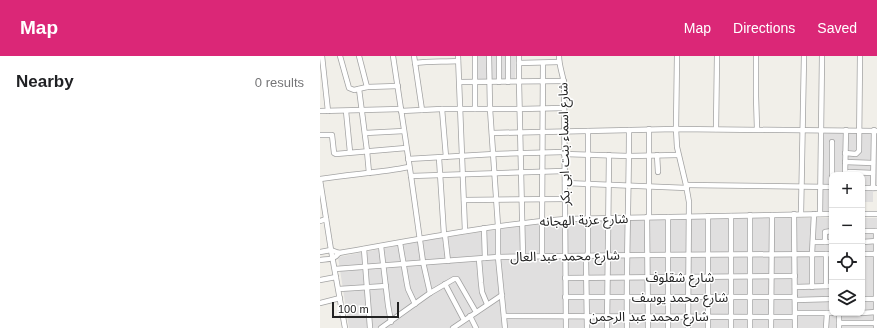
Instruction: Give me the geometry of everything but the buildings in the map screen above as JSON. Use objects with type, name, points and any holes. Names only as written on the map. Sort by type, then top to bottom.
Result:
[{"type":"street","points":[[322,56],[328,111]]},
{"type":"street","points":[[340,56],[349,88],[354,90],[367,87],[398,86]]},
{"type":"street","points":[[359,56],[367,87]]},
{"type":"street","points":[[393,56],[423,262],[430,293]]},
{"type":"street","points":[[414,56],[422,110]]},
{"type":"street","points":[[475,56],[475,109]]},
{"type":"street","points":[[489,56],[490,109],[498,226],[498,257],[505,328]]},
{"type":"street","points":[[499,56],[499,82]]},
{"type":"street","points":[[508,56],[508,82]]},
{"type":"street","points":[[519,56],[524,257]]},
{"type":"street","name":"شارع اسماء بنت ابى بكر","points":[[559,56],[564,81],[566,328]]},
{"type":"street","points":[[676,56],[676,129],[678,155],[687,187],[689,202],[688,328]]},
{"type":"street","points":[[716,129],[717,56]]},
{"type":"street","points":[[756,56],[757,130]]},
{"type":"street","points":[[801,214],[804,56]]},
{"type":"street","points":[[820,214],[822,56]]},
{"type":"street","points":[[845,153],[856,154],[858,152],[860,130],[860,56]]},
{"type":"street","points":[[415,63],[429,59],[438,62],[458,59],[465,231]]},
{"type":"street","points":[[519,63],[559,62]]},
{"type":"street","points":[[542,256],[543,63]]},
{"type":"street","points":[[460,82],[564,81]]},
{"type":"street","points":[[360,89],[369,173]]},
{"type":"street","points":[[320,111],[461,108],[564,108]]},
{"type":"street","points":[[442,109],[446,157]]},
{"type":"street","points":[[346,111],[350,152]]},
{"type":"street","points":[[648,328],[647,254],[649,129]]},
{"type":"street","points":[[492,133],[649,129],[875,130],[873,163],[875,188]]},
{"type":"street","points":[[627,328],[626,277],[629,130]]},
{"type":"street","points":[[846,130],[845,162],[847,172]]},
{"type":"street","points":[[365,133],[404,131]]},
{"type":"street","points":[[587,328],[586,260],[588,252],[589,218],[588,131]]},
{"type":"street","points":[[320,135],[332,135],[335,154],[406,148]]},
{"type":"street","points":[[832,142],[832,172]]},
{"type":"street","points":[[408,159],[521,153],[629,156],[678,155]]},
{"type":"street","points":[[607,328],[609,155]]},
{"type":"street","points":[[657,155],[658,172]]},
{"type":"street","points":[[439,158],[448,261]]},
{"type":"street","points":[[845,162],[873,163]]},
{"type":"street","points":[[346,328],[326,219],[322,206],[320,179],[409,168]]},
{"type":"street","points":[[411,176],[564,171]]},
{"type":"street","points":[[865,173],[873,172]]},
{"type":"street","points":[[565,183],[649,187],[829,187]]},
{"type":"street","points":[[464,200],[565,198]]},
{"type":"street","points":[[794,214],[795,328]]},
{"type":"street","points":[[812,287],[814,214]]},
{"type":"street","name":"شارع عزبة الهجانه","points":[[339,253],[484,228],[565,219],[829,214]]},
{"type":"street","points":[[865,214],[877,214]]},
{"type":"street","points":[[750,215],[750,328]]},
{"type":"street","points":[[770,328],[772,215]]},
{"type":"street","points":[[708,216],[708,328]]},
{"type":"street","points":[[731,216],[731,328]]},
{"type":"street","points":[[668,217],[668,328]]},
{"type":"street","points":[[320,221],[326,219]]},
{"type":"street","points":[[484,228],[485,258]]},
{"type":"street","points":[[839,325],[861,325],[876,322],[876,231],[865,231]]},
{"type":"street","points":[[825,242],[825,233],[829,232]]},
{"type":"street","points":[[865,242],[876,241]]},
{"type":"street","points":[[813,242],[829,242]]},
{"type":"street","points":[[400,243],[408,289],[415,304]]},
{"type":"street","points":[[382,246],[383,265],[391,322]]},
{"type":"street","points":[[364,249],[370,328]]},
{"type":"street","points":[[320,252],[331,250],[339,253],[333,259],[320,260]]},
{"type":"street","name":"شارع محمد عبد العال","points":[[335,269],[498,257],[647,254],[826,254]]},
{"type":"street","points":[[795,287],[826,286],[826,254]]},
{"type":"street","points":[[865,255],[876,257]]},
{"type":"street","points":[[479,259],[480,283],[487,304]]},
{"type":"street","name":"شارع شقلوف","points":[[565,278],[795,276]]},
{"type":"street","points":[[320,280],[336,277]]},
{"type":"street","points":[[381,328],[430,293],[454,279],[457,279],[476,312]]},
{"type":"street","points":[[445,284],[464,320]]},
{"type":"street","points":[[339,289],[386,286]]},
{"type":"street","points":[[452,328],[502,295]]},
{"type":"street","name":"شارع محمد يوسف","points":[[565,297],[771,297],[829,300]]},
{"type":"street","points":[[320,303],[340,298]]},
{"type":"street","points":[[865,299],[876,301]]},
{"type":"street","points":[[865,313],[876,312]]},
{"type":"street","points":[[826,328],[829,313]]},
{"type":"street","name":"شارع محمد عبد الرحمن","points":[[504,316],[771,317],[829,313]]},
{"type":"street","points":[[470,316],[476,328]]},
{"type":"shaded area","points":[[477,56],[516,56],[515,80],[476,80]]},
{"type":"shaded area","points":[[824,132],[877,133],[877,191],[873,192],[873,202],[865,202],[865,172],[829,172],[829,211],[822,211]]},
{"type":"shaded area","points":[[717,218],[829,218],[829,316],[865,316],[865,218],[877,218],[877,328],[349,328],[338,257],[427,240],[528,225],[572,221]]}]
